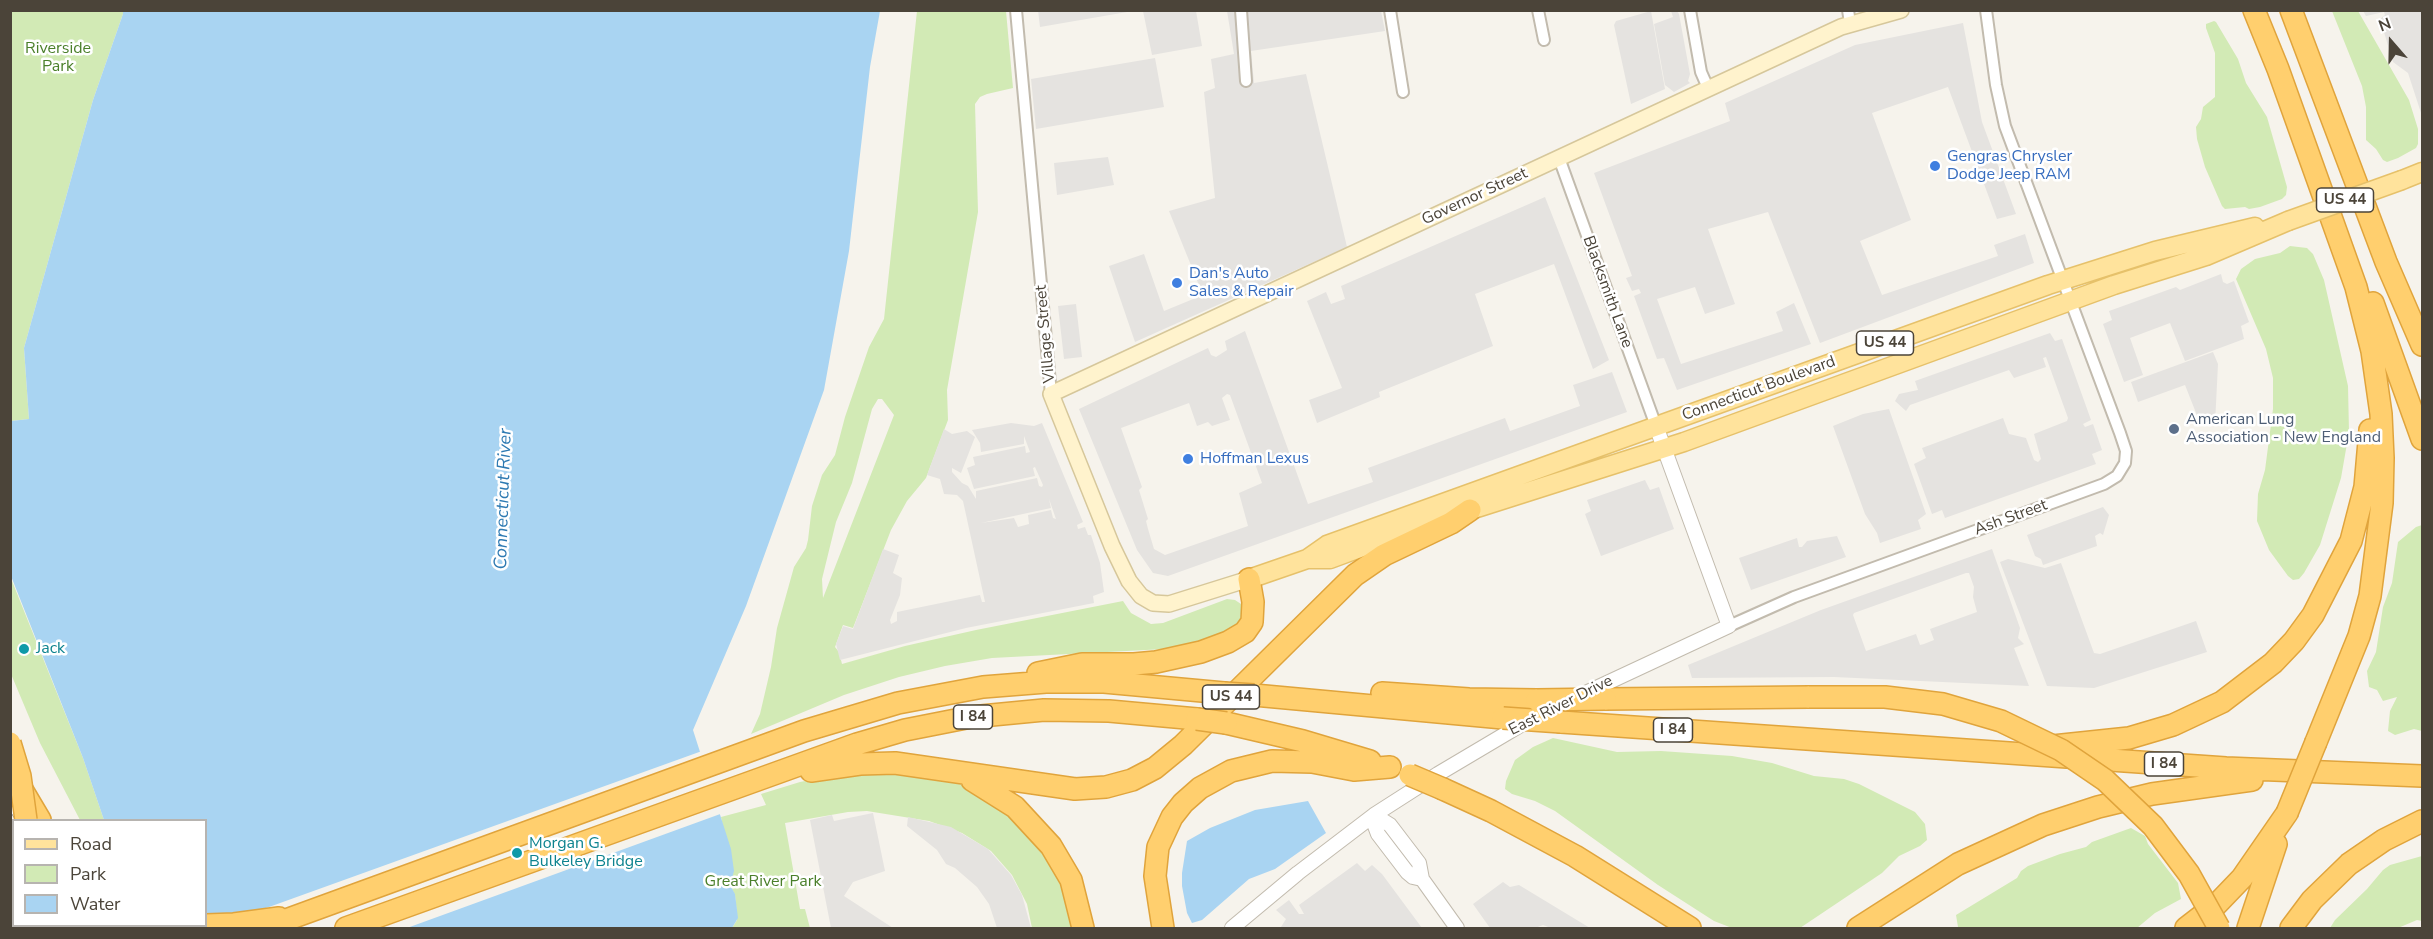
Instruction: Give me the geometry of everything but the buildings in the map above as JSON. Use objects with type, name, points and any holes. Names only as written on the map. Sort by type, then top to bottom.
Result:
[{"type":"highway","points":[[2248,928],[2288,813],[2362,628],[2379,543],[2383,480],[2382,436],[2376,376],[2365,316],[2278,69],[2254,10]]},
{"type":"highway","points":[[2291,10],[2389,270],[2422,345]]},
{"type":"highway","points":[[2351,271],[2364,286],[2372,301],[2422,439]]},
{"type":"highway","points":[[1987,752],[2099,742],[2167,728],[2201,713],[2235,693],[2260,675],[2294,641],[2313,615],[2331,583],[2350,541],[2362,502],[2368,462],[2370,420],[2365,316]]},
{"type":"highway","name":"US 44","points":[[757,781],[877,763],[922,766],[1075,789],[1110,786],[1144,774],[1160,765],[1189,739],[1349,579],[1384,555],[1451,523],[1470,510]]},
{"type":"highway","points":[[999,685],[1064,667],[1156,662],[1222,644],[1245,632],[1252,622],[1253,602],[1249,579]]},
{"type":"highway","name":"I 84","points":[[264,928],[820,726],[882,707],[999,685],[1089,681],[1503,718],[1987,752],[2342,774],[2422,776]]},
{"type":"highway","points":[[1313,701],[1336,693],[1355,691],[1469,699],[1537,700],[1885,697],[1949,706],[2001,722],[2061,750],[2113,787],[2159,834],[2189,874],[2219,928]]},
{"type":"highway","name":"I 84","points":[[346,928],[884,736],[959,719],[1061,710],[1130,712],[1226,723],[1303,741],[1389,767],[1443,789],[1532,832],[1614,879],[1690,928]]},
{"type":"highway","points":[[10,743],[21,782],[26,819]]},
{"type":"highway","points":[[1163,928],[1156,885],[1157,851],[1162,835],[1172,817],[1183,802],[1200,788],[1231,771],[1277,761],[1312,762],[1354,770],[1389,767]]},
{"type":"highway","points":[[10,769],[39,819]]},
{"type":"highway","points":[[958,773],[986,787],[1011,804],[1044,837],[1060,858],[1071,880],[1083,928]]},
{"type":"highway","points":[[1858,928],[1919,887],[1965,860],[2020,834],[2068,816],[2120,802],[2197,787],[2259,779],[2342,774]]},
{"type":"highway","points":[[2186,928],[2210,910],[2242,878],[2288,813]]},
{"type":"highway","points":[[2291,928],[2317,895],[2349,864],[2378,843],[2422,821]]},
{"type":"highway","points":[[1614,879],[1636,904],[1671,928]]},
{"type":"highway","points":[[207,925],[291,918]]},
{"type":"main road","name":"Governor Street","points":[[1051,394],[1708,88],[1849,17],[1901,10]]},
{"type":"main road","name":"Connecticut Boulevard","points":[[1307,559],[1329,559],[1470,510],[1664,448],[2070,301],[2206,256],[2288,221],[2422,172]]},
{"type":"main road","name":"Connecticut Boulevard","points":[[1249,579],[1307,559],[1327,545],[2063,280],[2155,251],[2288,221]]},
{"type":"main road","name":"Village Street","points":[[1051,394],[1112,546],[1129,581],[1141,596],[1152,603],[1169,604],[1249,579]]},
{"type":"street","name":"Village Street","points":[[1016,10],[1051,394]]},
{"type":"street","points":[[1241,10],[1246,81]]},
{"type":"street","points":[[1390,10],[1403,92]]},
{"type":"street","points":[[1538,10],[1544,40]]},
{"type":"street","points":[[1690,10],[1701,72],[1708,88]]},
{"type":"street","name":"Ash Street","points":[[1729,626],[1794,597],[2104,484],[2117,476],[2125,464],[2126,451],[2005,126],[1996,85],[1986,10]]},
{"type":"street","name":"Blacksmith Lane","points":[[1559,158],[1656,426]]},
{"type":"street","points":[[1656,426],[1729,626]]},
{"type":"street","name":"East River Drive","points":[[1232,928],[1304,867],[1374,816],[1477,750],[1536,717],[1729,626]]},
{"type":"street","points":[[1374,816],[1378,834],[1407,872],[1413,877],[1422,879],[1457,928]]},
{"type":"green space","name":"Riverside Park","points":[[123,10],[93,100],[24,348],[29,419],[11,421],[10,11]]},
{"type":"green space","points":[[917,11],[1006,11],[1013,88],[987,94],[980,97],[975,104],[978,212],[947,390],[948,420],[926,478],[907,501],[891,530],[853,628],[843,625],[835,647],[842,664],[905,646],[976,630],[1123,601],[1131,613],[1151,624],[1163,623],[1227,599],[1235,600],[1241,604],[1242,620],[1237,626],[1208,640],[1165,649],[992,658],[945,666],[899,677],[844,695],[751,734],[760,714],[777,628],[794,567],[806,548],[812,506],[822,475],[835,455],[845,417],[869,347],[884,319]],"holes":[[[878,399],[882,399],[894,415],[823,598],[822,579],[836,522],[852,483],[872,409]]]},
{"type":"green space","points":[[2332,11],[2358,11],[2409,100],[2418,129],[2418,144],[2416,148],[2398,158],[2387,162],[2383,160],[2366,140],[2366,107],[2362,86]]},
{"type":"green space","points":[[2214,21],[2238,59],[2246,83],[2267,117],[2287,187],[2286,195],[2282,199],[2260,207],[2225,209],[2222,206],[2205,167],[2197,139],[2196,127],[2201,119],[2203,107],[2215,97],[2215,53],[2206,28],[2206,24]]},
{"type":"green space","points":[[2290,246],[2307,248],[2313,254],[2324,280],[2348,386],[2349,432],[2341,478],[2320,545],[2304,573],[2299,579],[2293,580],[2269,550],[2257,521],[2258,494],[2265,470],[2273,409],[2273,378],[2266,349],[2236,279],[2241,269],[2255,259],[2280,253]]},
{"type":"green space","points":[[2422,525],[2422,731],[2414,729],[2395,735],[2388,731],[2390,711],[2397,697],[2383,701],[2377,690],[2369,687],[2367,671],[2376,652],[2383,607],[2392,583],[2398,542],[2416,527]]},
{"type":"green space","points":[[10,576],[83,758],[104,819],[79,819],[40,743],[11,674]]},
{"type":"green space","points":[[1553,738],[1617,752],[1661,751],[1732,756],[1772,763],[1814,776],[1844,779],[1915,812],[1925,824],[1927,840],[1899,856],[1882,873],[1800,928],[1732,928],[1714,921],[1658,885],[1555,811],[1505,789],[1515,760],[1533,747]]},
{"type":"green space","name":"Great River Park","points":[[879,772],[917,774],[948,780],[974,789],[1006,808],[1056,864],[1077,928],[1032,928],[1027,904],[1012,875],[991,851],[962,833],[929,821],[867,811],[785,823],[800,909],[805,909],[810,928],[732,928],[737,920],[736,905],[735,895],[730,885],[733,878],[721,817],[766,805],[761,794],[800,782],[841,774]]},
{"type":"green space","points":[[2131,828],[2145,836],[2148,844],[2178,883],[2181,899],[2155,913],[2137,928],[1938,928],[1958,927],[1956,915],[2017,878],[2028,866],[2086,847],[2092,842]]},
{"type":"green space","points":[[2422,856],[2422,921],[2417,920],[2398,928],[2330,928],[2383,870],[2390,865]]},
{"type":"shaded area","points":[[1038,10],[1133,10],[1133,11],[1040,27]]},
{"type":"shaded area","points":[[1143,11],[1196,11],[1202,46],[1152,55]]},
{"type":"shaded area","points":[[1227,11],[1381,11],[1385,31],[1251,51],[1254,83],[1306,74],[1347,247],[1135,342],[1109,266],[1144,254],[1164,311],[1203,295],[1169,211],[1215,198],[1204,92],[1215,88],[1211,59],[1234,54]]},
{"type":"shaded area","points":[[1651,11],[1665,89],[1631,104],[1614,25],[1616,21]]},
{"type":"shaded area","points":[[1671,11],[1677,11],[1679,14],[1690,74],[1688,81],[1690,83],[1674,92],[1665,85],[1654,24],[1673,17]]},
{"type":"shaded area","points":[[2363,11],[2422,11],[2422,116],[2408,73],[2393,62],[2380,19],[2385,15],[2384,12],[2366,16]]},
{"type":"shaded area","points":[[1963,23],[1982,122],[2016,214],[1997,219],[1948,87],[1872,113],[1911,220],[1860,241],[1882,295],[1998,256],[1994,245],[2025,234],[2034,263],[1820,343],[1768,212],[1708,229],[1735,304],[1705,314],[1695,287],[1657,299],[1681,364],[1783,331],[1776,312],[1794,303],[1811,344],[1677,390],[1664,358],[1657,359],[1634,296],[1641,293],[1639,289],[1632,291],[1626,278],[1632,276],[1594,173],[1730,121],[1725,103],[1855,45]]},
{"type":"shaded area","points":[[1155,58],[1164,107],[1036,129],[1031,79]]},
{"type":"shaded area","points":[[1108,157],[1114,185],[1057,195],[1054,163]]},
{"type":"shaded area","points":[[1545,197],[1609,360],[1593,369],[1554,264],[1475,294],[1493,346],[1379,392],[1380,397],[1317,423],[1309,400],[1342,388],[1307,301],[1326,292],[1331,304],[1345,299],[1341,286]]},
{"type":"shaded area","points":[[2221,274],[2223,282],[2227,284],[2234,281],[2249,322],[2241,326],[2244,339],[2185,361],[2170,323],[2130,338],[2143,375],[2124,382],[2103,324],[2112,320],[2109,311],[2176,287],[2180,290]]},
{"type":"shaded area","points":[[1076,304],[1082,357],[1064,359],[1058,306]]},
{"type":"shaded area","points":[[1245,331],[1308,504],[1373,482],[1368,468],[1505,418],[1510,431],[1580,406],[1573,385],[1612,372],[1627,412],[1168,576],[1153,573],[1137,550],[1079,409],[1208,348],[1211,355],[1216,357],[1227,350],[1225,341]],"holes":[[[1227,394],[1230,395],[1262,483],[1239,493],[1248,526],[1165,555],[1154,549],[1139,490],[1142,487],[1121,428],[1189,403],[1197,426],[1208,422],[1212,426],[1230,420],[1222,398]]]},
{"type":"shaded area","points":[[2050,333],[2055,341],[2062,339],[2091,420],[2083,424],[2085,427],[2093,424],[2102,450],[2092,454],[2096,464],[1945,518],[1942,510],[1932,514],[1914,464],[1926,458],[1922,448],[2003,418],[2009,434],[2026,438],[2034,460],[2038,462],[2041,459],[2034,434],[2067,421],[2068,418],[2046,357],[2043,358],[2046,367],[2014,378],[2009,370],[1910,405],[1906,411],[1895,401],[1899,394],[1918,390],[1915,381]]},
{"type":"shaded area","points":[[2213,352],[2218,364],[2215,424],[2200,423],[2185,385],[2138,402],[2131,382]]},
{"type":"shaded area","points":[[1889,409],[1926,514],[1918,520],[1921,529],[1880,543],[1877,533],[1865,514],[1833,426],[1863,414]]},
{"type":"shaded area","points":[[1011,423],[1034,426],[1042,423],[1083,522],[1077,525],[1078,529],[1085,527],[1088,535],[1091,535],[1100,563],[1104,592],[1093,596],[1094,603],[966,628],[840,660],[836,644],[843,626],[853,629],[883,549],[899,555],[893,573],[902,578],[900,595],[890,620],[891,624],[897,621],[897,612],[980,595],[982,602],[985,602],[963,501],[957,495],[944,494],[940,479],[927,475],[944,429],[952,434],[967,431],[975,437],[961,473],[952,468],[952,472],[968,486],[976,499],[976,491],[1037,478],[1039,486],[1043,485],[1035,467],[1033,468],[1035,476],[974,489],[967,468],[975,465],[973,457],[1025,446],[1026,453],[1030,452],[1024,436],[1024,444],[981,452],[980,443],[972,430]],"holes":[[[1049,499],[1056,519],[1053,518],[1051,510],[1028,515],[1029,524],[1018,527],[1014,518],[981,523],[1051,508]]]},
{"type":"shaded area","points":[[1645,480],[1650,490],[1659,487],[1674,529],[1601,556],[1585,514],[1591,511],[1587,500]]},
{"type":"shaded area","points":[[2103,507],[2109,515],[2103,535],[2100,533],[2095,536],[2097,546],[2043,565],[2041,559],[2035,556],[2027,535]]},
{"type":"shaded area","points":[[1837,536],[1846,557],[1751,590],[1739,558],[1797,538],[1799,547],[1802,547],[1807,541]]},
{"type":"shaded area","points":[[1992,549],[2020,628],[2018,638],[2024,644],[2014,648],[2029,686],[1834,677],[1692,678],[1688,665],[1821,610]],"holes":[[[1969,573],[1974,587],[1973,597],[1977,612],[1930,629],[1934,640],[1924,644],[1920,645],[1916,634],[1866,651],[1854,613]]]},
{"type":"shaded area","points":[[2008,559],[2045,568],[2061,563],[2094,653],[2100,654],[2196,621],[2207,652],[2094,688],[2047,686],[2000,562]]},
{"type":"shaded area","points":[[873,813],[885,871],[853,882],[844,896],[893,928],[831,928],[810,820],[832,815],[834,821]]},
{"type":"shaded area","points":[[908,817],[951,827],[988,849],[1011,875],[1022,895],[1031,928],[997,928],[989,904],[977,887],[955,868],[946,864],[937,850],[907,826]]},
{"type":"shaded area","points":[[1357,863],[1365,871],[1372,865],[1382,874],[1422,928],[1281,927],[1286,919],[1276,910],[1289,900],[1299,914],[1304,914],[1299,905]]},
{"type":"shaded area","points":[[1503,882],[1510,887],[1519,885],[1590,928],[1551,928],[1543,925],[1535,928],[1490,928],[1473,904]]},
{"type":"water","name":"Connecticut River","points":[[123,11],[880,11],[870,67],[849,251],[824,390],[746,606],[693,730],[731,849],[734,871],[730,885],[735,894],[738,918],[732,928],[165,927],[207,927],[207,819],[104,819],[83,758],[11,576],[11,421],[29,419],[24,348],[93,100]]},
{"type":"water","points":[[1308,801],[1326,833],[1275,869],[1249,879],[1202,920],[1192,923],[1187,913],[1182,886],[1187,841],[1210,828],[1255,810]]},
{"type":"pier","name":"Morgan G. Bulkeley Bridge","points":[[702,751],[723,813],[407,928],[168,927],[207,927],[269,907]]},
{"type":"railway","points":[[10,807],[18,819]]},
{"type":"place","name":"Gengras Chrysler Dodge Jeep RAM","points":[[1935,166]]},
{"type":"place","name":"Dan's Auto Sales & Repair","points":[[1177,283]]},
{"type":"place","name":"American Lung Association - New England","points":[[2174,429]]},
{"type":"place","name":"Hoffman Lexus","points":[[1188,459]]},
{"type":"place","name":"Jack","points":[[24,649]]},
{"type":"place","name":"Morgan G. Bulkeley Bridge","points":[[517,853]]}]
